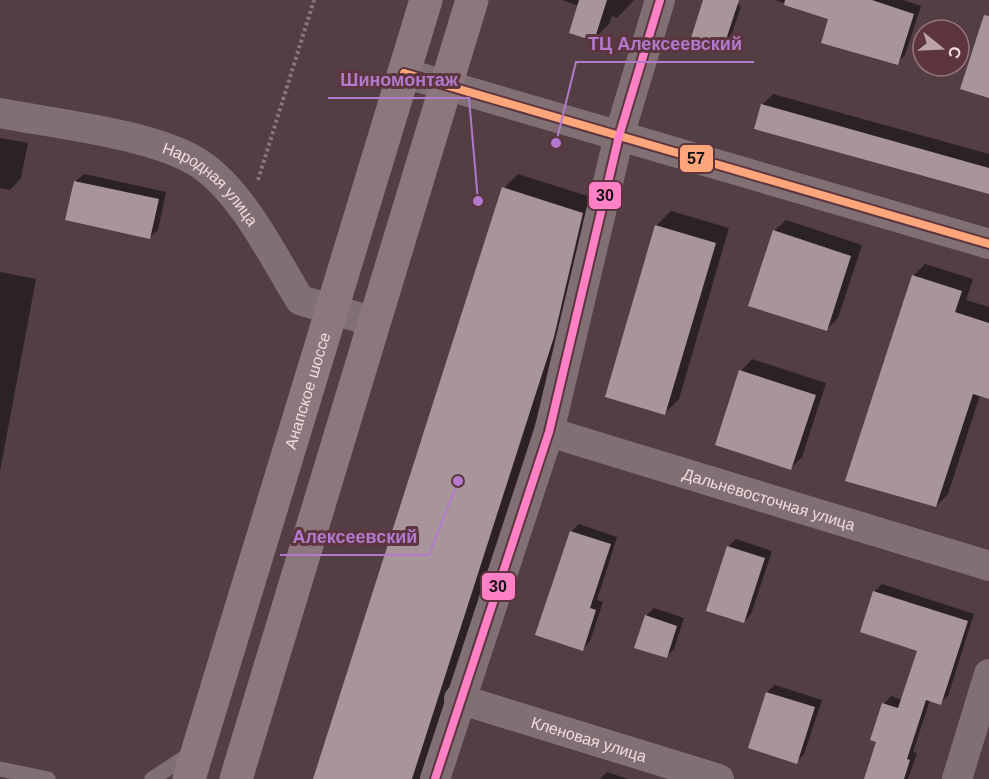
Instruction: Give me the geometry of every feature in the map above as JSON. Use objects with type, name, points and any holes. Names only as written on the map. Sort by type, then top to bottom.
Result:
[{"type":"main road","name":"Анапское шоссе","points":[[194,764],[426,0]]},
{"type":"main road","points":[[236,779],[472,0]]},
{"type":"street","points":[[435,779],[459,699],[549,432],[619,136],[660,0]]},
{"type":"street","points":[[404,73],[989,244]]},
{"type":"street","name":"Народная улица","points":[[0,113],[147,142],[178,152],[200,164],[218,180],[248,215],[300,300],[374,322]]},
{"type":"street","name":"Дальневосточная улица","points":[[549,432],[989,567]]},
{"type":"street","points":[[957,779],[989,674]]},
{"type":"street","name":"Кленовая улица","points":[[459,699],[719,779]]},
{"type":"lane","points":[[152,779],[194,764]]},
{"type":"lane","points":[[0,769],[48,779]]},
{"type":"path","points":[[248,215],[314,0]]},
{"type":"building","points":[[579,0],[607,0],[594,41],[569,33]]},
{"type":"building","points":[[703,0],[739,0],[723,49],[691,38]]},
{"type":"building","points":[[785,0],[872,0],[914,14],[898,65],[821,43],[828,19],[784,5]]},
{"type":"building","points":[[984,15],[989,16],[989,98],[960,89],[964,78],[971,78],[971,55]]},
{"type":"building","points":[[761,104],[989,168],[989,194],[754,129]]},
{"type":"building","points":[[74,181],[159,199],[150,239],[65,220]]},
{"type":"building","points":[[502,187],[583,213],[554,337],[412,779],[313,779]]},
{"type":"building","points":[[655,225],[716,243],[665,415],[605,397]]},
{"type":"building","points":[[773,230],[851,256],[827,331],[748,306]]},
{"type":"building","points":[[912,275],[962,291],[955,312],[989,323],[989,399],[973,394],[936,507],[845,481]]},
{"type":"building","points":[[739,370],[816,395],[791,470],[715,445]]},
{"type":"building","points":[[570,531],[611,544],[590,608],[596,610],[583,651],[535,635]]},
{"type":"building","points":[[727,546],[765,558],[744,623],[706,611]]},
{"type":"building","points":[[873,591],[968,621],[941,705],[926,700],[907,759],[910,760],[904,779],[864,779],[876,742],[870,740],[882,703],[898,708],[917,651],[860,632]]},
{"type":"building","points":[[645,615],[677,626],[667,658],[634,648]]},
{"type":"building","points":[[766,692],[815,707],[797,764],[748,748]]},
{"type":"transit line","name":"30","points":[[435,779],[549,432],[619,136],[660,0]]},
{"type":"transit line","name":"57","points":[[404,73],[989,244]]},
{"type":"place","name":"ТЦ Алексеевский","points":[[556,143]]},
{"type":"place","name":"Шиномонтаж","points":[[478,201]]},
{"type":"place","name":"Алексеевский","points":[[458,481]]}]
